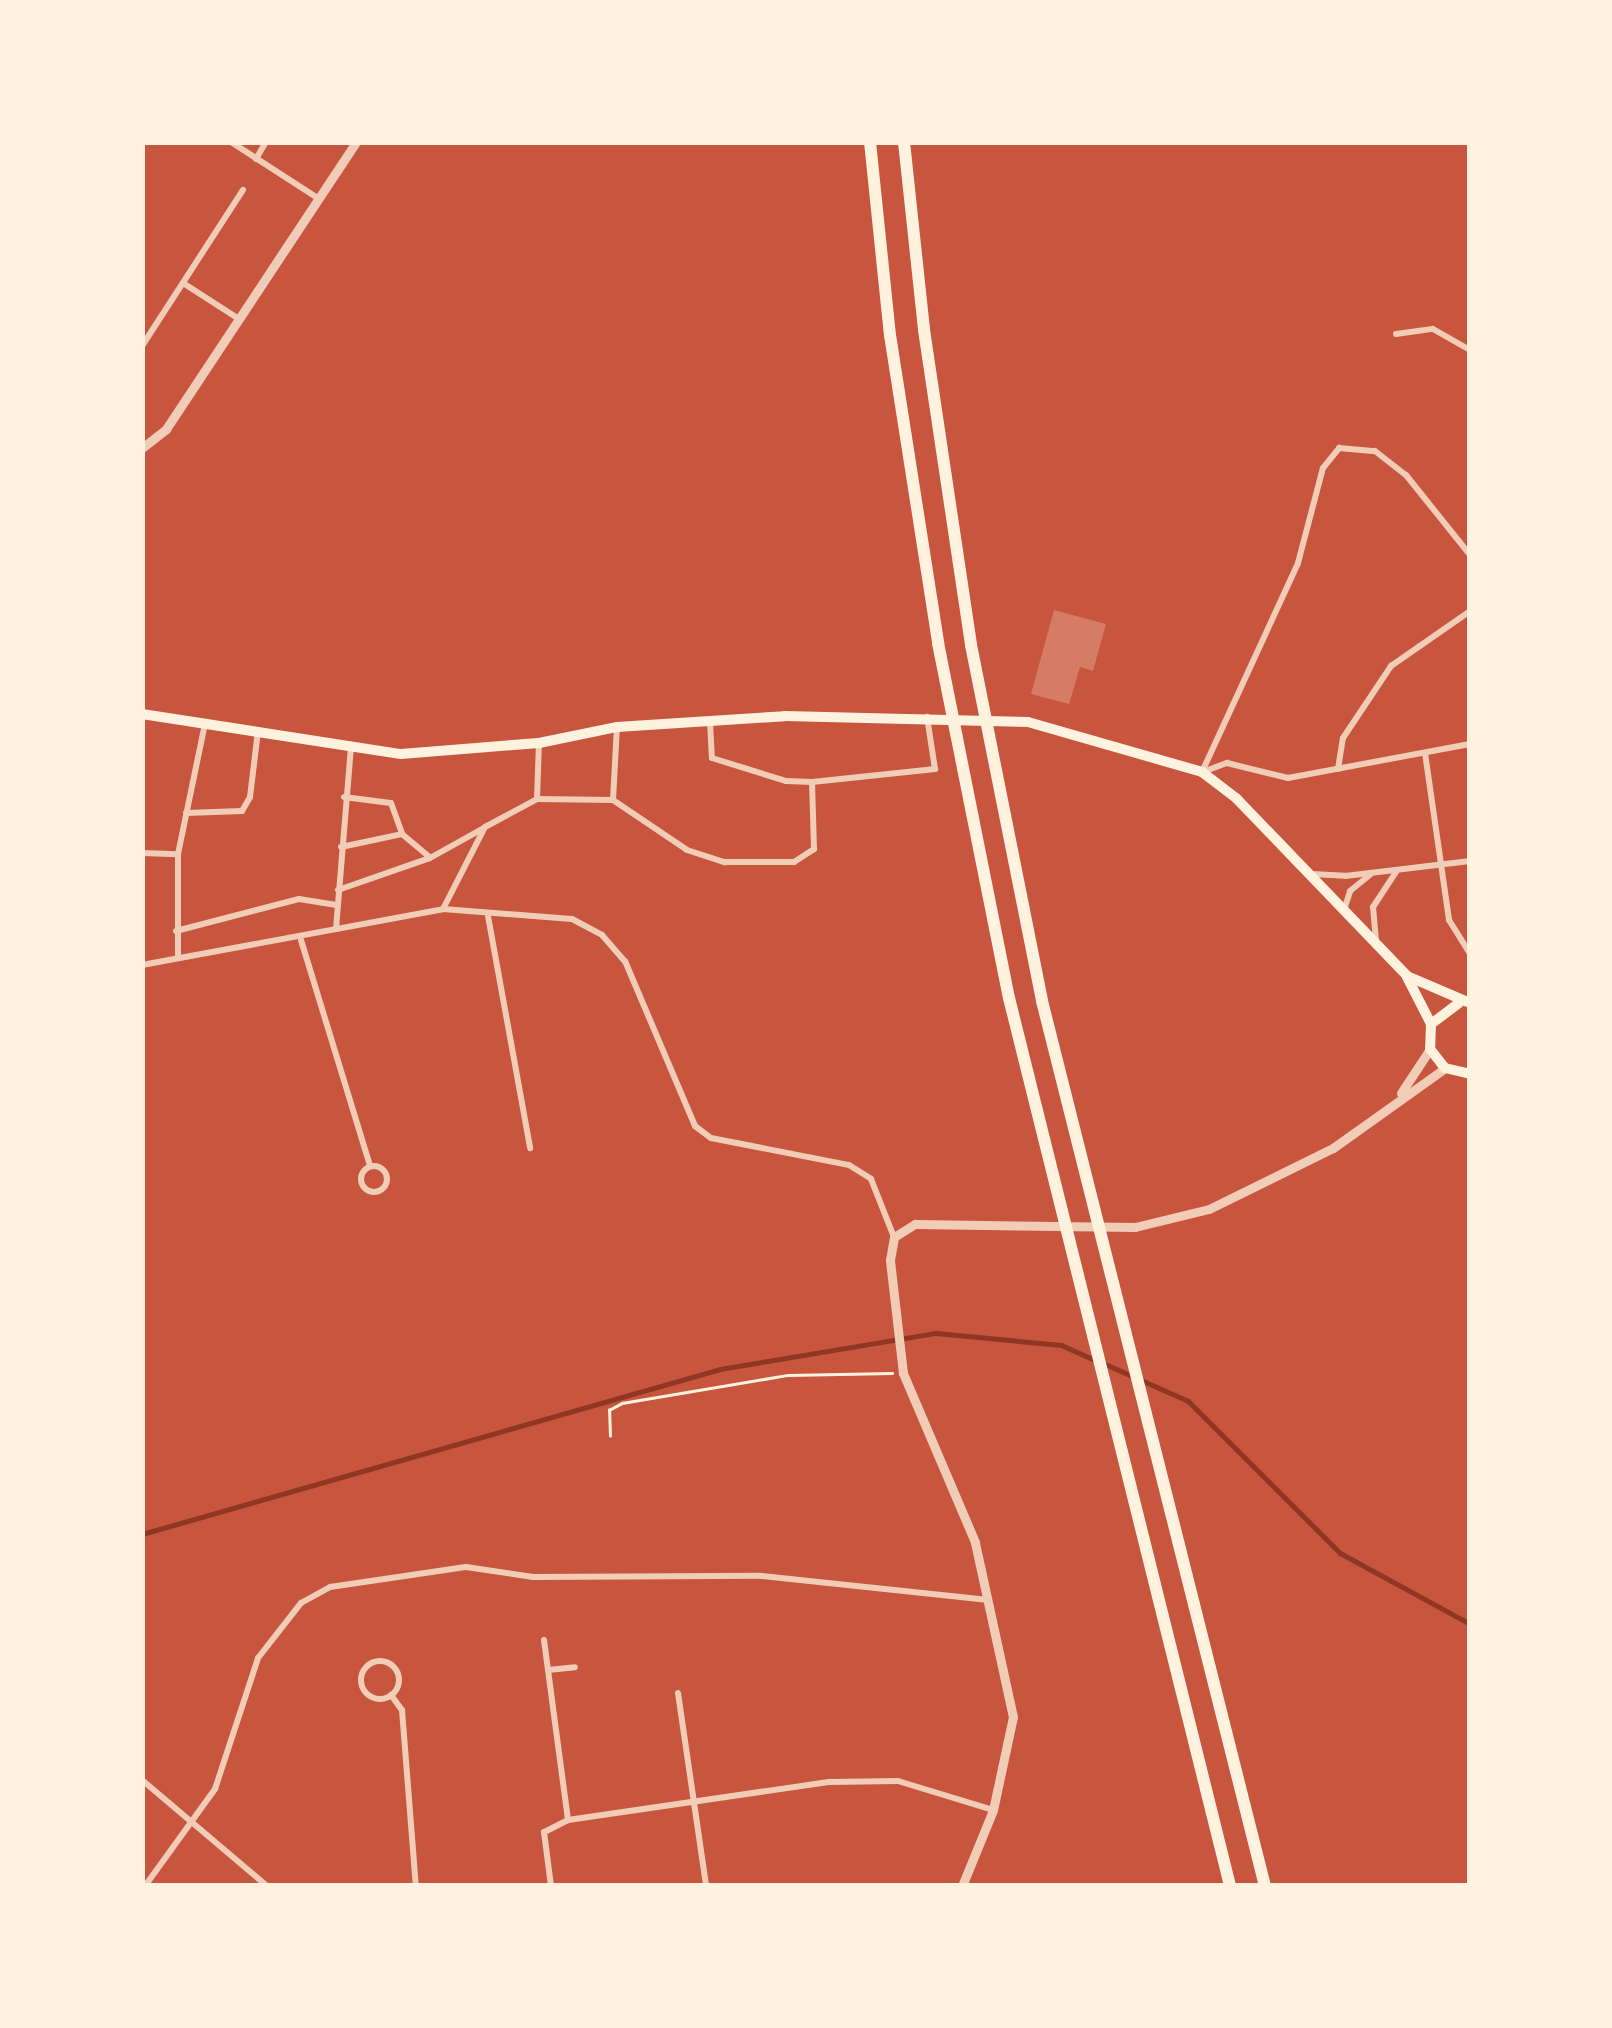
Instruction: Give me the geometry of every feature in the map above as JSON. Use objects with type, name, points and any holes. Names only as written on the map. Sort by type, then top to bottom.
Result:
[{"type":"highway","points":[[870,142],[890,335],[938,643],[1009,998],[1230,1886]]},
{"type":"highway","points":[[904,142],[924,330],[972,645],[1042,1001],[1266,1886]]},
{"type":"main road","points":[[142,714],[401,754],[538,743],[616,727],[710,722],[926,716],[1028,722],[1100,739],[1202,772],[1236,798],[1407,976],[1465,1003]]},
{"type":"main road","points":[[1407,976],[1431,1024],[1430,1049],[1444,1068],[1469,1074]]},
{"type":"main road","points":[[1431,1024],[1465,1003]]},
{"type":"street","points":[[232,142],[318,199]]},
{"type":"street","points":[[256,158],[266,142]]},
{"type":"street","points":[[142,448],[166,430],[356,142]]},
{"type":"street","points":[[142,346],[242,190]]},
{"type":"street","points":[[183,283],[240,320]]},
{"type":"street","points":[[1396,334],[1433,329],[1470,350]]},
{"type":"street","points":[[1202,772],[1298,563],[1323,468],[1339,448],[1375,451],[1406,475],[1470,555]]},
{"type":"street","points":[[1338,769],[1343,738],[1391,666],[1470,611]]},
{"type":"street","points":[[710,722],[712,758],[786,781],[812,782],[935,769],[926,716]]},
{"type":"street","points":[[178,958],[178,854],[205,724]]},
{"type":"street","points":[[612,800],[616,727]]},
{"type":"street","points":[[186,813],[242,811],[250,797],[258,731]]},
{"type":"street","points":[[536,799],[538,743]]},
{"type":"street","points":[[1202,772],[1216,762],[1288,778],[1470,744]]},
{"type":"street","points":[[336,929],[351,746]]},
{"type":"street","points":[[1425,753],[1450,920],[1470,953]]},
{"type":"street","points":[[338,890],[426,859],[536,799],[612,800],[687,850],[724,862],[794,862],[814,850],[812,782]]},
{"type":"street","points":[[344,796],[391,803],[402,834],[426,859]]},
{"type":"street","points":[[442,909],[484,827]]},
{"type":"street","points":[[341,847],[402,834]]},
{"type":"street","points":[[142,853],[178,854]]},
{"type":"street","points":[[1306,874],[1372,873],[1470,861]]},
{"type":"street","points":[[1377,948],[1373,907],[1397,871]]},
{"type":"street","points":[[1344,914],[1350,890],[1372,873]]},
{"type":"street","points":[[176,930],[299,899],[338,905]]},
{"type":"street","points":[[142,965],[301,940],[336,929],[442,909],[488,916],[572,919],[602,935],[626,960],[695,1126],[711,1138],[848,1165],[871,1180],[894,1237],[900,1359],[975,1542],[1012,1717],[993,1810],[962,1886]]},
{"type":"street","points":[[488,916],[530,1148]]},
{"type":"street","points":[[301,940],[370,1166],[361,1182],[378,1191],[386,1172],[370,1166]]},
{"type":"street","points":[[1400,1095],[1430,1049]]},
{"type":"street","points":[[894,1237],[915,1224],[1135,1227],[1209,1209],[1308,1163],[1400,1095],[1444,1068]]},
{"type":"street","points":[[145,1886],[215,1789],[258,1658],[301,1602],[330,1587],[434,1568],[533,1578],[761,1576],[990,1600]]},
{"type":"street","points":[[544,1640],[568,1820]]},
{"type":"street","points":[[370,1664],[394,1667],[398,1678],[392,1695],[380,1700],[364,1691],[360,1679],[370,1664]]},
{"type":"street","points":[[548,1670],[575,1667]]},
{"type":"street","points":[[678,1694],[706,1886]]},
{"type":"street","points":[[392,1695],[402,1710],[416,1886]]},
{"type":"street","points":[[142,1780],[192,1816],[268,1886]]},
{"type":"street","points":[[551,1886],[544,1832],[568,1820],[830,1782],[898,1781],[993,1810]]},
{"type":"path","points":[[610,1436],[609,1410],[622,1403],[788,1375],[904,1373]]},
{"type":"building","points":[[1054,610],[1106,624],[1093,671],[1080,667],[1069,704],[1031,694]]},
{"type":"waterway","points":[[142,1534],[720,1369],[936,1333],[1061,1345],[1095,1360]]},
{"type":"waterway","points":[[1105,1364],[1188,1401],[1340,1553],[1470,1624]]}]
